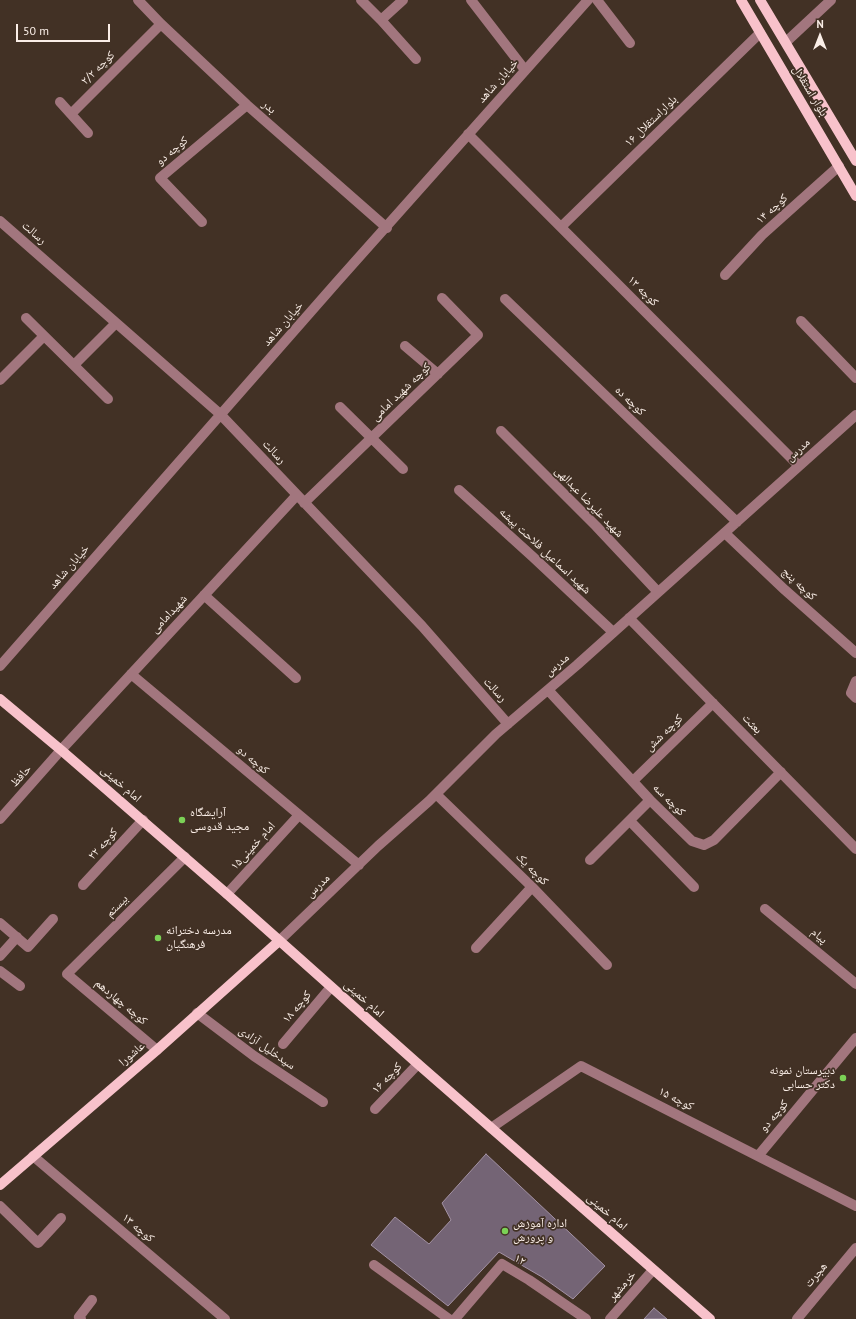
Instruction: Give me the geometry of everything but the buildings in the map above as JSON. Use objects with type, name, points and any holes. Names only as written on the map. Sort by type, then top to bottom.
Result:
[{"type":"main road","name":"بلوار استقلال","points":[[741,0],[856,196]]},
{"type":"main road","name":"بلوار استقلال","points":[[760,0],[856,161]]},
{"type":"main road","name":"امام خمینی","points":[[0,699],[143,820],[418,1064],[710,1319]]},
{"type":"main road","name":"عاشورا","points":[[0,1185],[157,1050],[279,941]]},
{"type":"street","name":"بدر","points":[[138,0],[161,24],[247,105],[387,228]]},
{"type":"street","points":[[361,0],[416,59]]},
{"type":"street","points":[[381,20],[403,0]]},
{"type":"street","points":[[471,0],[525,70]]},
{"type":"street","name":"خیابان شاهد","points":[[0,666],[220,414],[387,228],[468,134],[588,0]]},
{"type":"street","points":[[597,0],[630,43]]},
{"type":"street","points":[[786,42],[831,0]]},
{"type":"street","name":"کوچه ۲/۲","points":[[71,114],[161,24]]},
{"type":"street","name":"بلواراستقلال ۱۶","points":[[561,227],[760,33]]},
{"type":"street","points":[[60,102],[88,133]]},
{"type":"street","name":"کوچه دو","points":[[202,222],[160,178],[247,105]]},
{"type":"street","name":"کوچه ۱۲","points":[[468,134],[799,466]]},
{"type":"street","name":"کوچه ۱۴","points":[[725,275],[762,235],[839,166]]},
{"type":"street","name":"رسالت","points":[[0,220],[220,414],[422,626],[508,724]]},
{"type":"street","name":"کوچه شهید امامی","points":[[304,503],[478,334],[442,298]]},
{"type":"street","name":"کوچه ده","points":[[505,299],[737,522]]},
{"type":"street","points":[[26,318],[75,364],[108,399]]},
{"type":"street","points":[[801,321],[856,378]]},
{"type":"street","points":[[75,364],[116,323]]},
{"type":"street","points":[[0,380],[44,336]]},
{"type":"street","points":[[405,346],[438,374]]},
{"type":"street","points":[[340,407],[403,469]]},
{"type":"street","name":"مدرس","points":[[279,941],[436,794],[508,724],[630,618],[856,414]]},
{"type":"street","name":"شهید علیرضا عبدالهی","points":[[501,430],[596,526],[658,592]]},
{"type":"street","name":"شهید اسماعیل فلاحت پیشه","points":[[459,490],[613,632]]},
{"type":"street","name":"شهیدامامی","points":[[61,750],[297,495]]},
{"type":"street","name":"کوچه پنج","points":[[725,532],[785,590],[856,653]]},
{"type":"street","points":[[204,595],[296,678]]},
{"type":"street","name":"بعثت","points":[[630,618],[856,849]]},
{"type":"street","name":"کوچه دو","points":[[131,674],[359,865]]},
{"type":"street","points":[[856,681],[851,693],[856,698]]},
{"type":"street","name":"کوچه سه","points":[[548,690],[650,800],[692,841],[704,845],[714,840],[781,772]]},
{"type":"street","name":"کوچه شش","points":[[632,781],[713,703]]},
{"type":"street","name":"حافظ","points":[[0,819],[61,750]]},
{"type":"street","name":"کوچه یک","points":[[436,794],[532,886],[607,965]]},
{"type":"street","points":[[590,860],[650,800]]},
{"type":"street","name":"امام خمینی۱۵","points":[[227,894],[299,815]]},
{"type":"street","name":"کوچه ۲۲","points":[[83,885],[143,820]]},
{"type":"street","points":[[630,821],[694,887]]},
{"type":"street","name":"بیستم","points":[[67,974],[185,857]]},
{"type":"street","points":[[476,948],[532,886]]},
{"type":"street","name":"پیام","points":[[766,909],[856,984]]},
{"type":"street","points":[[0,923],[28,947],[53,919]]},
{"type":"street","points":[[0,956],[17,937]]},
{"type":"street","points":[[0,972],[20,986]]},
{"type":"street","name":"کوچه چهاردهم","points":[[67,974],[157,1050]]},
{"type":"street","name":"کوچه ۱۸","points":[[283,1044],[331,987]]},
{"type":"street","name":"سیدخلیل آزادی","points":[[197,1013],[254,1056],[322,1102]]},
{"type":"street","name":"کوچه دو","points":[[758,1156],[856,1038]]},
{"type":"street","name":"کوچه ۱۶","points":[[375,1109],[418,1064]]},
{"type":"street","name":"کوچه ۱۵","points":[[491,1128],[581,1066],[856,1206]]},
{"type":"street","name":"کوچه ۱۳","points":[[33,1156],[225,1319]]},
{"type":"street","points":[[0,1206],[38,1243],[61,1218]]},
{"type":"street","name":"هجرت","points":[[797,1319],[856,1248]]},
{"type":"street","name":"۱۲","points":[[455,1319],[502,1264],[529,1280],[586,1319]]},
{"type":"street","points":[[374,1265],[449,1319]]},
{"type":"street","name":"خرمشهر","points":[[610,1319],[653,1270]]},
{"type":"street","points":[[81,1319],[78,1317],[92,1300]]},
{"type":"place","name":"آرایشگاه مجید قدوسی","points":[[182,820]]},
{"type":"place","name":"مدرسه دخترانه فرهنگیان","points":[[158,938]]},
{"type":"place","name":"دبیرستان نمونه دکتر حسابی","points":[[843,1078]]},
{"type":"place","name":"اداره آموزش و پرورش","points":[[505,1231]]}]
